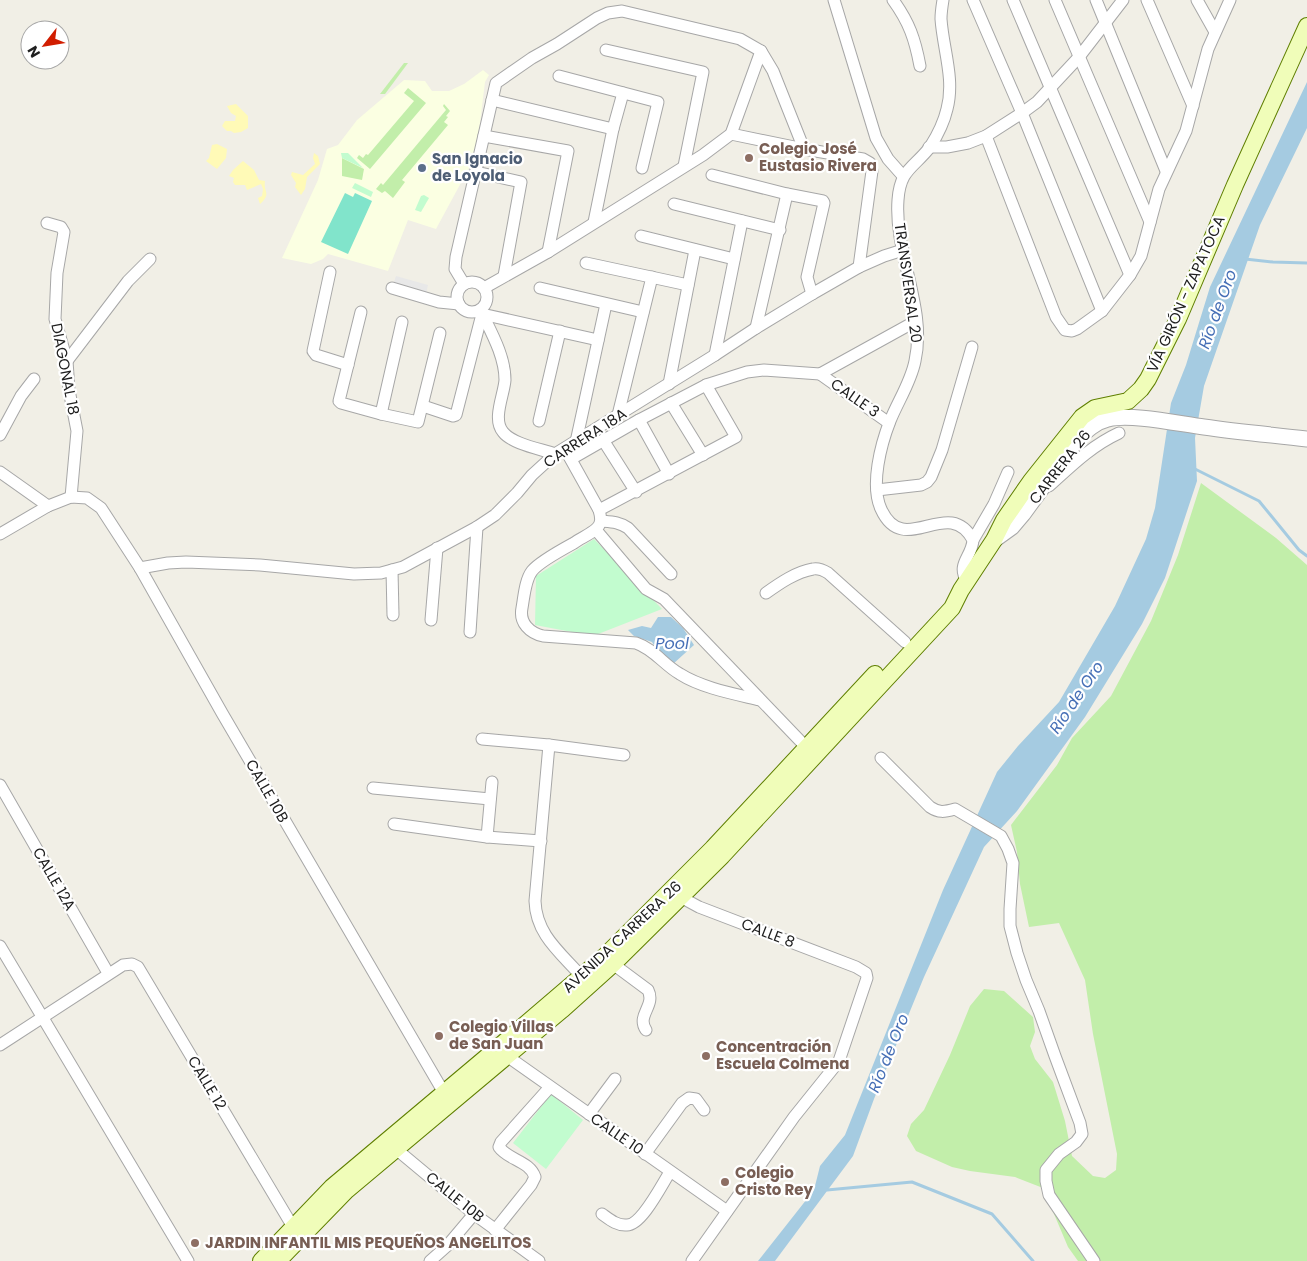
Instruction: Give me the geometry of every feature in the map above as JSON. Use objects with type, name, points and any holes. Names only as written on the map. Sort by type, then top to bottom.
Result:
[{"type":"main road","name":"VÍA GIRÓN - ZAPATOCA","points":[[994,540],[1004,520],[1031,481],[1082,417],[1095,408],[1128,401],[1135,396],[1148,380],[1178,319],[1235,185],[1307,26]]},
{"type":"main road","name":"AVENIDA CARRERA 26","points":[[278,1261],[340,1197],[396,1149],[447,1098],[676,894],[952,608],[994,540]]},
{"type":"main road","name":"AVENIDA CARRERA 26","points":[[261,1261],[332,1186],[447,1098],[507,1056],[614,964],[806,747],[946,600],[964,586]]},
{"type":"street","points":[[834,0],[876,138],[888,159],[903,176],[929,147],[940,129],[949,100],[949,75],[941,17],[943,0]]},
{"type":"street","points":[[893,0],[914,38],[920,66]]},
{"type":"street","points":[[973,0],[1022,113],[1102,311]]},
{"type":"street","points":[[1014,0],[1130,275]]},
{"type":"street","points":[[1055,0],[1150,222]]},
{"type":"street","points":[[1096,0],[1166,171]]},
{"type":"street","points":[[929,147],[947,147],[986,136],[1037,102],[1079,57],[1124,0]]},
{"type":"street","points":[[1147,0],[1193,106]]},
{"type":"street","points":[[1196,0],[1215,32]]},
{"type":"street","points":[[986,136],[1060,324],[1065,330],[1072,331],[1102,311],[1130,275],[1141,256],[1159,189],[1186,131],[1225,3]]},
{"type":"street","points":[[464,284],[455,269],[456,257],[496,83],[532,58],[608,13],[622,12],[740,39],[761,51],[773,71],[804,149]]},
{"type":"street","points":[[606,50],[704,72],[684,166]]},
{"type":"street","points":[[484,288],[548,252],[702,155],[731,134],[761,51]]},
{"type":"street","points":[[559,76],[658,102],[642,168]]},
{"type":"street","points":[[594,222],[613,129],[623,93]]},
{"type":"street","points":[[492,100],[613,129]]},
{"type":"street","points":[[731,134],[863,159],[870,163],[872,170],[859,267]]},
{"type":"street","points":[[484,136],[568,151],[548,252]]},
{"type":"street","points":[[476,172],[521,182],[504,276]]},
{"type":"street","points":[[712,175],[824,202],[808,276],[812,294]]},
{"type":"street","name":"TRANSVERSAL 20","points":[[903,176],[899,188],[898,202],[903,250],[918,340],[915,363],[889,423],[880,452],[877,490],[881,509],[895,527],[910,530],[952,522],[963,527],[973,540]]},
{"type":"street","points":[[756,328],[787,194]]},
{"type":"street","points":[[674,204],[780,230]]},
{"type":"street","points":[[715,355],[742,221]]},
{"type":"street","name":"DIAGONAL 18","points":[[47,223],[61,227],[64,232],[57,273],[55,320],[67,361],[69,390],[77,430],[71,496]]},
{"type":"street","points":[[641,236],[734,259]]},
{"type":"street","points":[[669,384],[695,250]]},
{"type":"street","name":"CARRERA 18A","points":[[140,568],[186,562],[260,565],[354,574],[381,573],[403,567],[477,527],[495,515],[532,475],[564,454],[576,442],[618,415],[812,294],[859,267],[903,250]]},
{"type":"street","points":[[67,361],[128,282],[150,259]]},
{"type":"street","points":[[586,262],[688,285]]},
{"type":"street","points":[[330,272],[313,351],[316,355],[348,365]]},
{"type":"street","points":[[618,415],[652,277]]},
{"type":"street","points":[[422,406],[453,416],[456,415],[481,312],[487,300],[487,293],[484,288],[477,282],[468,282],[458,291],[457,300],[466,311],[481,312],[598,340]]},
{"type":"street","points":[[392,288],[439,302],[459,304]]},
{"type":"street","points":[[540,288],[643,312]]},
{"type":"street","points":[[576,442],[606,304]]},
{"type":"street","points":[[361,312],[340,402],[381,414],[417,422],[419,420],[440,333]]},
{"type":"street","points":[[481,312],[500,352],[504,367],[505,382],[499,415],[499,425],[503,433],[513,440],[564,454],[603,440],[706,385],[741,374],[764,370],[820,374],[916,321]]},
{"type":"street","points":[[381,414],[402,322]]},
{"type":"street","points":[[539,422],[560,331]]},
{"type":"street","points":[[877,490],[921,485],[931,477],[942,450],[972,347]]},
{"type":"street","name":"CALLE 3","points":[[820,374],[889,423]]},
{"type":"street","points":[[0,435],[21,396],[34,379]]},
{"type":"street","points":[[706,385],[736,437],[636,492],[532,571],[527,582],[521,612],[523,622],[528,629],[536,634],[636,643],[645,646],[679,674],[692,680],[760,700]]},
{"type":"street","points":[[672,403],[703,456]]},
{"type":"street","name":"CARRERA 26","points":[[994,540],[1012,527],[1085,432],[1096,424],[1108,419],[1136,418],[1219,430],[1307,439]]},
{"type":"street","points":[[639,420],[669,474]]},
{"type":"street","points":[[1035,498],[1078,458],[1119,433]]},
{"type":"street","points":[[603,440],[636,492]]},
{"type":"street","points":[[564,454],[599,520],[646,589],[664,599],[806,747]]},
{"type":"street","points":[[0,472],[48,506]]},
{"type":"street","points":[[964,586],[962,568],[972,548],[973,540],[994,504],[1008,472]]},
{"type":"street","points":[[0,534],[48,506],[71,496]]},
{"type":"street","name":"CALLE 10B","points":[[71,496],[87,498],[101,508],[140,568],[226,722],[447,1098]]},
{"type":"street","points":[[599,520],[622,524],[628,528],[671,574]]},
{"type":"street","points":[[470,632],[477,527]]},
{"type":"street","points":[[431,620],[437,548]]},
{"type":"street","points":[[766,593],[782,582],[814,568],[821,569],[828,573],[906,642]]},
{"type":"street","points":[[392,570],[393,615]]},
{"type":"street","points":[[482,738],[549,744],[624,756]]},
{"type":"street","points":[[549,744],[535,914],[540,928],[582,977]]},
{"type":"street","points":[[881,758],[930,807],[938,812],[955,809],[1001,836],[1008,848],[1013,863],[1010,926],[1026,980],[1080,1123],[1082,1134],[1076,1142],[1059,1154],[1046,1170],[1046,1181],[1050,1195],[1094,1261]]},
{"type":"street","points":[[487,837],[492,782]]},
{"type":"street","name":"CALLE 12A","points":[[0,785],[108,974]]},
{"type":"street","points":[[372,788],[490,798]]},
{"type":"street","points":[[394,824],[487,837],[540,841]]},
{"type":"street","name":"CALLE 8","points":[[676,894],[699,907],[856,967],[866,973],[867,978],[839,1061],[794,1117],[726,1211]]},
{"type":"street","points":[[0,946],[188,1261]]},
{"type":"street","name":"CALLE 12","points":[[0,1045],[44,1018],[123,964],[132,964],[138,967],[293,1227]]},
{"type":"street","points":[[614,964],[648,990],[651,995],[651,1001],[643,1019],[643,1025],[646,1030]]},
{"type":"street","name":"CALLE 10","points":[[507,1056],[726,1211]]},
{"type":"street","points":[[589,1114],[615,1079]]},
{"type":"street","points":[[496,1230],[531,1185],[535,1177],[531,1169],[503,1152],[500,1147],[501,1142],[550,1087]]},
{"type":"street","points":[[645,1154],[682,1103],[689,1098],[696,1098],[704,1110]]},
{"type":"street","name":"CALLE 10B","points":[[396,1149],[474,1214],[539,1261]]},
{"type":"street","points":[[602,1214],[616,1224],[627,1225],[634,1223],[642,1215],[670,1172]]},
{"type":"street","points":[[692,1261],[726,1211]]},
{"type":"street","points":[[430,1261],[447,1246],[474,1214]]},
{"type":"shaded area","points":[[483,70],[489,75],[485,82],[476,155],[436,229],[408,220],[388,271],[328,254],[323,259],[311,264],[282,258],[318,180],[327,149],[338,145],[357,120],[404,80],[425,81],[432,91],[449,91],[464,84]]},
{"type":"shaded area","points":[[396,276],[428,285],[425,298],[392,288]]},
{"type":"green space","points":[[404,63],[408,63],[385,94],[380,94]]},
{"type":"green space","points":[[408,88],[426,103],[370,169],[357,158],[359,155],[363,158],[366,154],[368,155],[414,101],[404,93]]},
{"type":"green space","points":[[444,104],[450,111],[444,122],[448,125],[402,180],[405,182],[393,198],[385,191],[382,193],[376,189],[381,183],[383,185],[446,110],[443,106]]},
{"type":"green space","points":[[341,153],[348,153],[363,168],[342,158]]},
{"type":"green space","points":[[342,158],[364,169],[362,180],[342,176]]},
{"type":"green space","points":[[355,183],[373,192],[371,197],[352,188]]},
{"type":"green space","points":[[345,193],[353,197],[355,193],[372,201],[348,254],[321,242]]},
{"type":"green space","points":[[424,195],[429,198],[421,212],[415,210],[421,196]]},
{"type":"green space","points":[[1201,483],[1276,538],[1307,565],[1307,1261],[1078,1261],[1068,1247],[1043,1188],[1015,1177],[952,1167],[916,1151],[907,1136],[911,1124],[924,1110],[950,1055],[970,1006],[984,989],[1004,991],[1033,1017],[1035,1032],[1030,1046],[1035,1059],[1053,1082],[1065,1121],[1072,1156],[1093,1176],[1105,1178],[1116,1170],[1117,1154],[1093,1034],[1085,980],[1059,923],[1029,927],[1011,825],[1057,765],[1072,738],[1111,696],[1151,621],[1178,555]]},
{"type":"green space","points":[[594,539],[662,609],[593,636],[535,625],[536,576]]},
{"type":"green space","points":[[551,1094],[583,1120],[546,1169],[513,1143]]},
{"type":"sand","points":[[236,104],[248,116],[248,128],[234,133],[227,131],[222,126],[225,121],[235,121],[236,116],[231,113],[227,106]]},
{"type":"sand","points":[[217,144],[227,149],[226,158],[217,169],[206,161],[209,158],[212,145]]},
{"type":"sand","points":[[314,153],[318,156],[320,164],[307,177],[305,189],[301,195],[295,187],[296,183],[291,175],[292,172],[303,175],[315,164]]},
{"type":"sand","points":[[243,161],[254,170],[259,180],[265,181],[266,197],[260,204],[258,198],[262,196],[263,189],[261,184],[247,190],[245,185],[235,185],[233,182],[234,178],[229,176]]},
{"type":"water","name":"Río de Oro","points":[[1307,82],[1307,128],[1260,225],[1204,386],[1195,438],[1197,481],[1165,578],[1142,624],[1085,717],[1017,811],[984,847],[924,977],[853,1156],[775,1261],[758,1261],[814,1190],[820,1166],[845,1135],[943,890],[997,772],[1018,746],[1059,702],[1115,606],[1146,539],[1155,508],[1171,403],[1186,365],[1210,287]]},
{"type":"water","name":"Pool","points":[[658,617],[671,617],[683,628],[694,645],[673,664],[661,657],[652,642],[634,636],[628,630],[642,626],[651,628]]},
{"type":"waterway","points":[[1245,259],[1307,263]]},
{"type":"waterway","points":[[1193,468],[1259,501],[1299,550],[1307,556]]},
{"type":"waterway","points":[[827,1190],[912,1182],[992,1214],[1033,1261]]},
{"type":"place","name":"Colegio José Eustasio Rivera","points":[[749,158]]},
{"type":"place","name":"San Ignacio de Loyola","points":[[422,168]]},
{"type":"place","name":"Colegio Villas de San Juan","points":[[439,1036]]},
{"type":"place","name":"Concentración Escuela Colmena","points":[[706,1056]]},
{"type":"place","name":"Colegio Cristo Rey","points":[[725,1182]]},
{"type":"place","name":"JARDIN INFANTIL MIS PEQUEÑOS ANGELITOS","points":[[195,1243]]}]
